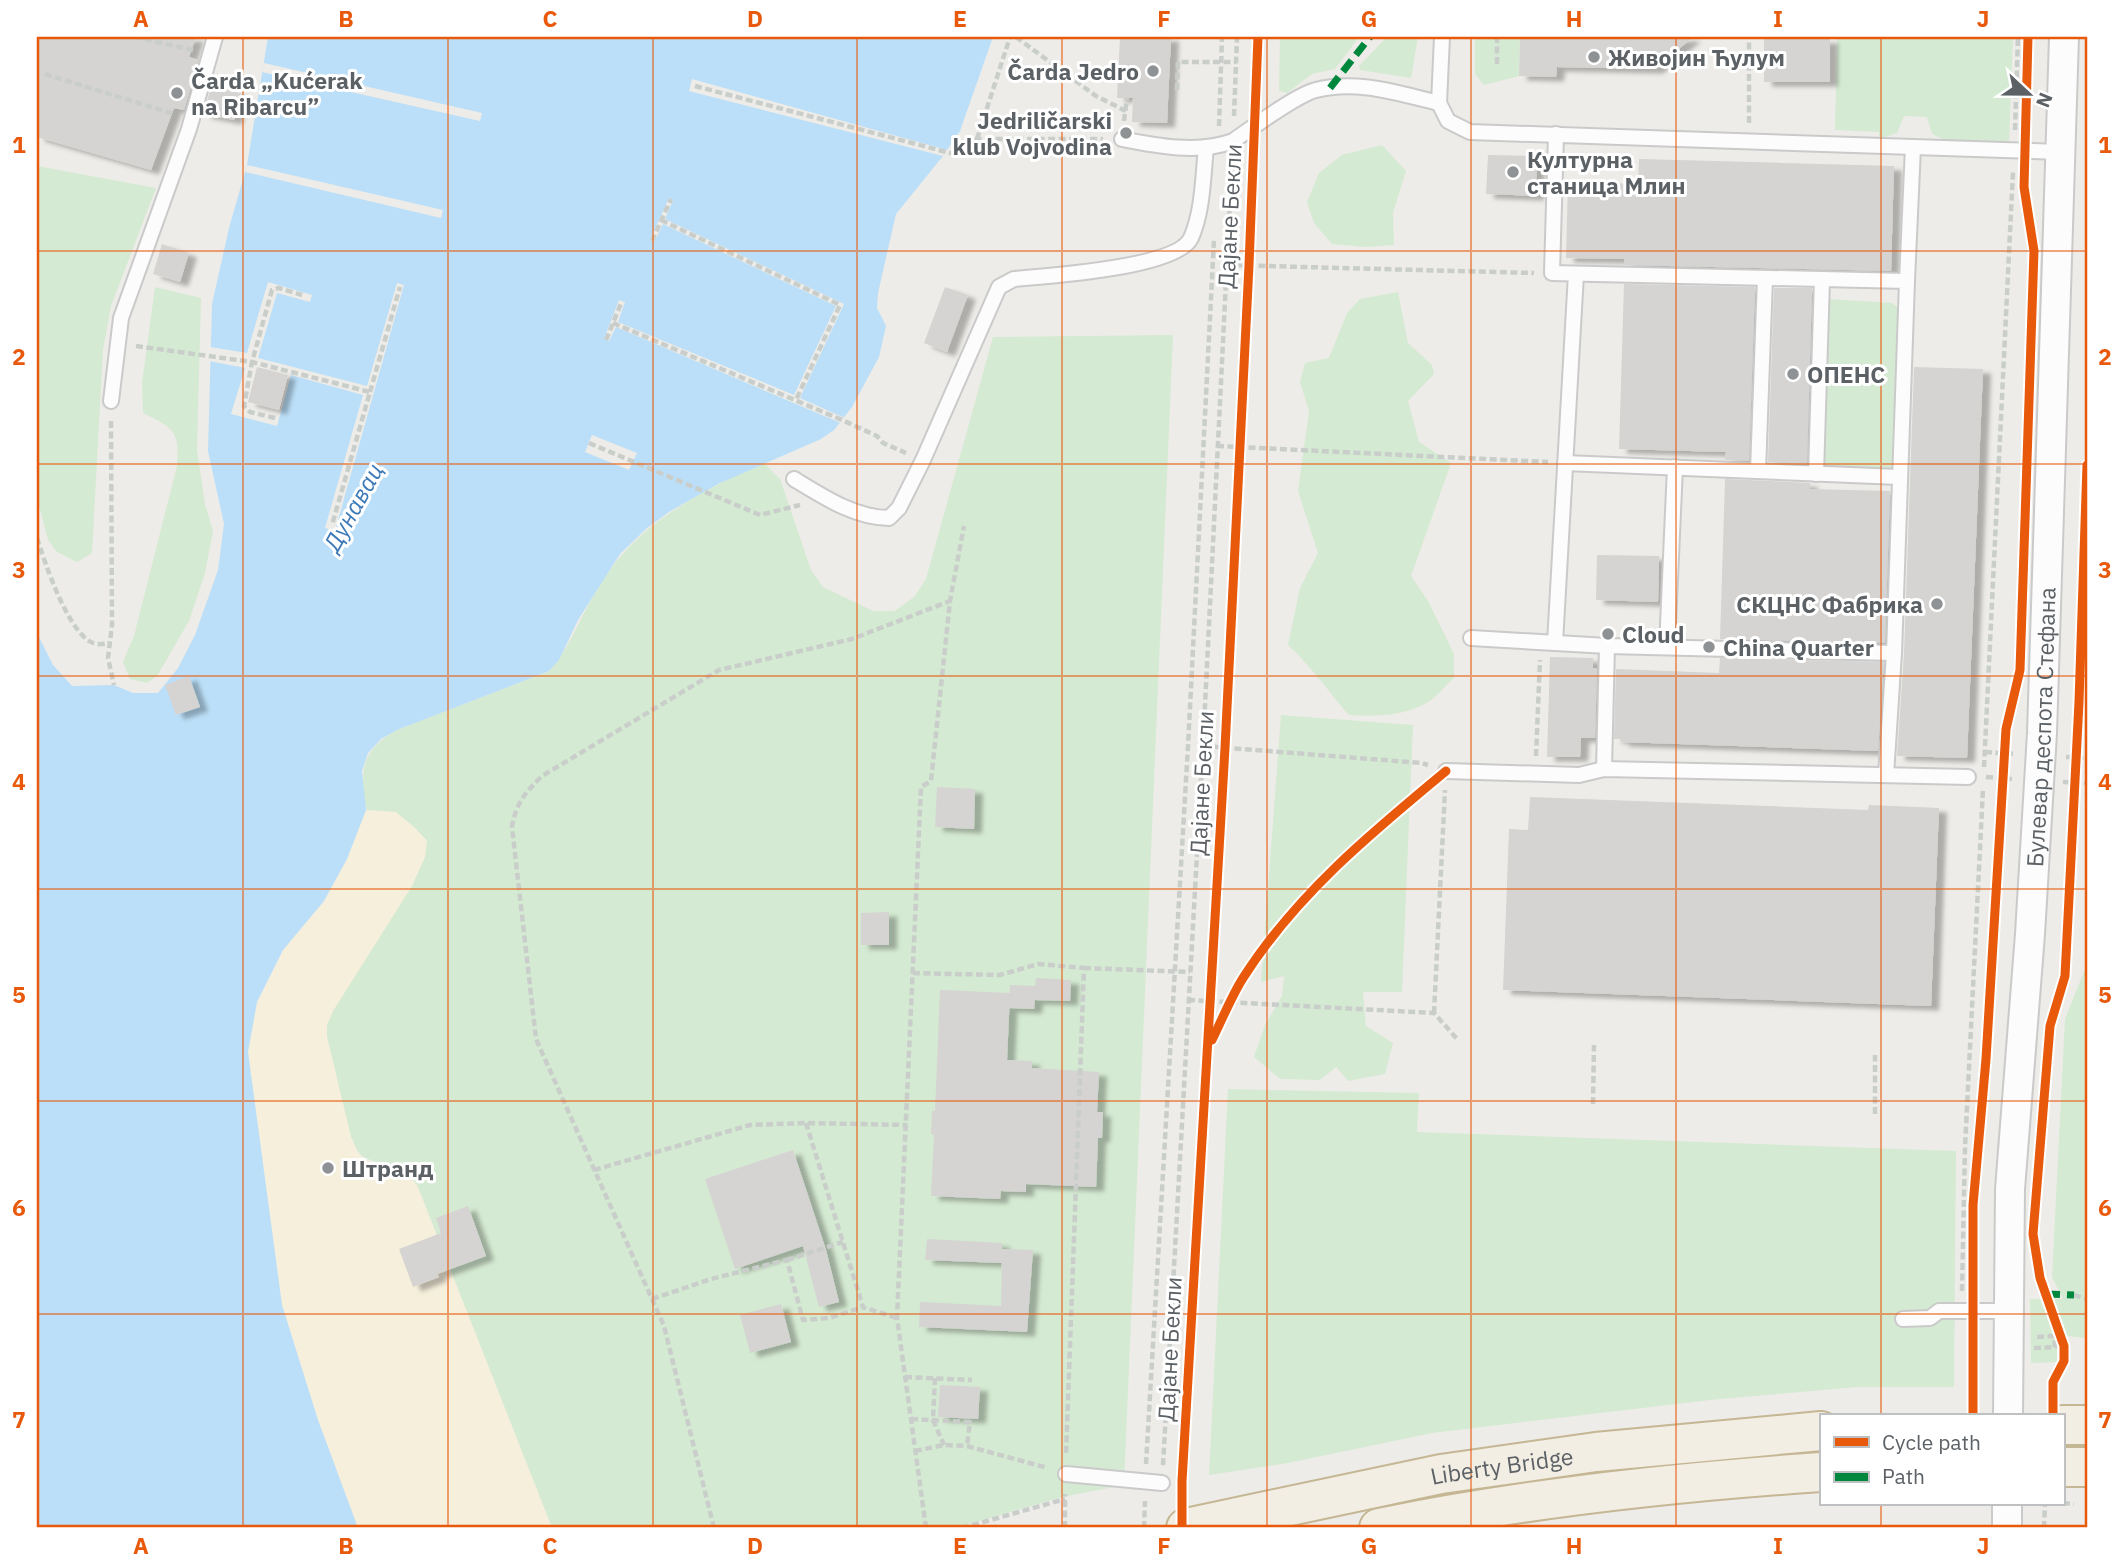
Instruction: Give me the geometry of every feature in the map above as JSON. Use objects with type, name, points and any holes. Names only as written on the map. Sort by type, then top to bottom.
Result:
[{"type":"highway","points":[[2064,1425],[2087,1425]]},
{"type":"highway","name":"Liberty Bridge","points":[[1185,1528],[1441,1474],[1596,1452],[1820,1431]]},
{"type":"highway","points":[[2064,1467],[2087,1467]]},
{"type":"highway","name":"Liberty Bridge","points":[[1379,1528],[1448,1514],[1601,1492],[1820,1472]]},
{"type":"street","name":"Булевар деспота Стефана","points":[[2008,1414],[2010,1189],[2030,934],[2028,760],[2061,152],[2064,37]]},
{"type":"street","points":[[2064,1443],[2087,1443]]},
{"type":"street","points":[[2007,1506],[2007,1528]]},
{"type":"lane","points":[[111,401],[121,318],[191,120],[215,37]]},
{"type":"lane","points":[[1442,37],[1439,103],[1448,121],[1469,132],[2061,152]]},
{"type":"lane","points":[[1122,139],[1149,145],[1212,147],[1233,141],[1314,90],[1355,86],[1439,103]]},
{"type":"lane","points":[[1556,134],[1552,273],[1907,281]]},
{"type":"lane","points":[[794,479],[827,499],[875,518],[889,518],[899,508],[923,460],[999,287],[1014,279],[1124,267],[1178,251],[1190,241],[1212,147]]},
{"type":"lane","points":[[1886,775],[1894,653],[1913,147]]},
{"type":"lane","points":[[1548,642],[1565,463],[1576,274]]},
{"type":"lane","points":[[1758,471],[1765,278]]},
{"type":"lane","points":[[1815,474],[1822,279]]},
{"type":"lane","points":[[1565,463],[1899,477]]},
{"type":"lane","points":[[1667,647],[1675,467]]},
{"type":"lane","points":[[1471,638],[1608,646],[1894,653]]},
{"type":"lane","points":[[1604,769],[1608,646]]},
{"type":"lane","points":[[1446,771],[1579,775],[1604,769],[1968,777]]},
{"type":"lane","points":[[1903,1320],[1930,1318],[1939,1311],[2009,1311]]},
{"type":"lane","points":[[1066,1474],[1162,1483]]},
{"type":"path","points":[[135,37],[211,54]]},
{"type":"path","points":[[695,86],[945,153],[959,154],[978,139],[1010,37]]},
{"type":"path","points":[[1016,37],[1096,96],[1126,111]]},
{"type":"path","points":[[1212,147],[1222,63],[1222,37]]},
{"type":"path","points":[[1497,37],[1497,64]]},
{"type":"path","points":[[1749,37],[1749,112]]},
{"type":"path","points":[[1962,1311],[1962,1230],[2018,37]]},
{"type":"path","points":[[2027,88],[2028,37]]},
{"type":"path","points":[[1177,90],[1178,62],[1236,62]]},
{"type":"path","points":[[45,74],[191,120]]},
{"type":"path","points":[[978,139],[1122,139]]},
{"type":"path","points":[[652,241],[671,198]]},
{"type":"path","points":[[661,220],[840,305],[796,400]]},
{"type":"path","points":[[1144,1528],[1214,238]]},
{"type":"path","points":[[1248,279],[1250,251]]},
{"type":"path","points":[[1227,265],[1552,273]]},
{"type":"path","points":[[332,525],[400,287]]},
{"type":"path","points":[[275,418],[250,412],[244,406],[252,362],[272,290],[279,288],[302,295]]},
{"type":"path","points":[[606,340],[622,301]]},
{"type":"path","points":[[613,323],[796,400],[923,460]]},
{"type":"path","points":[[118,344],[252,362],[370,392]]},
{"type":"path","points":[[111,401],[112,625],[108,658],[114,685]]},
{"type":"path","points":[[1238,460],[1240,433]]},
{"type":"path","points":[[589,443],[761,515],[827,499]]},
{"type":"path","points":[[1217,446],[1565,463]]},
{"type":"path","points":[[926,1528],[897,1318],[921,787],[932,781],[950,601],[964,526]]},
{"type":"path","points":[[37,538],[50,576],[74,626],[83,637],[95,645],[109,643]]},
{"type":"path","points":[[714,1528],[664,1326],[536,1038],[512,827],[515,810],[526,792],[542,776],[719,670],[852,639],[950,601]]},
{"type":"path","points":[[1536,774],[1548,642]]},
{"type":"path","points":[[2079,716],[2083,702],[2080,688]]},
{"type":"path","points":[[1224,761],[1226,734]]},
{"type":"path","points":[[2003,792],[2006,741]]},
{"type":"path","points":[[1985,752],[2005,753],[2076,768],[2077,744]]},
{"type":"path","points":[[1203,746],[1422,763]]},
{"type":"path","points":[[2004,764],[2028,760]]},
{"type":"path","points":[[1446,771],[1434,1013],[1458,1040]]},
{"type":"path","points":[[2075,796],[2076,775]]},
{"type":"path","points":[[1968,777],[2015,779]]},
{"type":"path","points":[[913,973],[1000,975],[1038,964],[1190,972]]},
{"type":"path","points":[[1065,1528],[1084,968]]},
{"type":"path","points":[[1210,1014],[1212,989]]},
{"type":"path","points":[[1225,1015],[1237,991]]},
{"type":"path","points":[[1188,1000],[1434,1013]]},
{"type":"path","points":[[1593,1104],[1594,1045]]},
{"type":"path","points":[[1875,1055],[1875,1114]]},
{"type":"path","points":[[806,1123],[863,1307]]},
{"type":"path","points":[[594,1171],[750,1125],[907,1125]]},
{"type":"path","points":[[1973,1258],[1975,1179]]},
{"type":"path","points":[[652,1300],[711,1279],[788,1260],[843,1242]]},
{"type":"path","points":[[788,1260],[803,1320],[829,1318],[863,1307],[897,1318]]},
{"type":"path","points":[[2074,1295],[2087,1300]]},
{"type":"path","points":[[2056,1321],[2064,1353]]},
{"type":"path","points":[[2026,1348],[2055,1347],[2054,1336],[2034,1337]]},
{"type":"path","points":[[905,1377],[972,1380]]},
{"type":"path","points":[[934,1378],[933,1420],[944,1445]]},
{"type":"path","points":[[911,1419],[970,1422],[967,1446]]},
{"type":"path","points":[[915,1451],[944,1445],[967,1446],[1066,1474]]},
{"type":"path","points":[[962,1528],[1065,1499]]},
{"type":"path","points":[[2064,1503],[2074,1504]]},
{"type":"path","points":[[2064,1504],[2071,1517]]},
{"type":"path","points":[[2044,1528],[2045,1506]]},
{"type":"green space","points":[[1280,37],[1359,37],[1335,69],[1312,74],[1287,93],[1279,91]]},
{"type":"green space","points":[[1387,37],[1418,37],[1411,78],[1360,70],[1359,66]]},
{"type":"green space","points":[[1475,37],[1520,37],[1519,76],[1484,85],[1475,74]]},
{"type":"green space","points":[[1837,37],[2013,37],[2009,143],[1947,141],[1932,134],[1927,117],[1904,116],[1897,133],[1879,139],[1879,132],[1835,130]]},
{"type":"green space","points":[[1382,145],[1406,171],[1393,213],[1394,245],[1366,247],[1332,244],[1314,223],[1307,202],[1319,173],[1342,155]]},
{"type":"green space","points":[[37,166],[156,188],[111,306],[103,350],[92,553],[77,562],[57,552],[48,540],[37,498]]},
{"type":"green space","points":[[155,287],[201,298],[197,450],[205,504],[213,531],[205,573],[189,621],[157,676],[147,683],[130,679],[123,662],[134,636],[178,454],[175,437],[168,427],[143,413],[142,383]]},
{"type":"green space","points":[[1398,292],[1408,343],[1432,365],[1434,374],[1408,401],[1419,442],[1451,463],[1411,576],[1428,601],[1454,654],[1454,678],[1430,701],[1411,710],[1380,715],[1349,715],[1288,645],[1300,588],[1318,553],[1298,491],[1309,411],[1300,382],[1305,363],[1329,358],[1347,313],[1360,299]]},
{"type":"green space","points":[[1828,299],[1892,303],[1901,310],[1895,472],[1823,472]]},
{"type":"green space","points":[[1173,335],[1124,1485],[1062,1497],[955,1528],[552,1528],[417,1185],[392,1169],[365,1158],[359,1152],[351,1137],[327,1037],[327,1025],[333,1011],[427,841],[396,813],[366,810],[363,773],[369,754],[397,730],[549,671],[563,652],[598,588],[629,547],[686,503],[753,467],[765,464],[780,479],[811,570],[823,587],[873,611],[895,611],[915,596],[926,579],[993,337]]},
{"type":"green space","points":[[1281,715],[1413,725],[1402,992],[1363,992],[1366,1026],[1393,1043],[1385,1074],[1348,1081],[1336,1067],[1320,1080],[1280,1079],[1254,1057],[1265,1025],[1282,996],[1284,976],[1261,982]]},
{"type":"green space","points":[[2087,964],[2087,1338],[2057,1335],[2057,1362],[2031,1363],[2030,1299],[2063,1299],[2052,1277],[2065,1019]]},
{"type":"green space","points":[[1228,1089],[1419,1093],[1417,1132],[1956,1151],[1954,1387],[1858,1387],[1710,1400],[1432,1433],[1288,1463],[1209,1475]]},
{"type":"sand","name":"Штранд","points":[[366,810],[396,812],[427,841],[425,857],[412,886],[333,1011],[327,1025],[327,1037],[351,1137],[358,1153],[364,1159],[403,1172],[417,1185],[552,1528],[358,1528],[318,1420],[282,1305],[248,1052],[257,1002],[283,950],[324,901],[347,859]]},
{"type":"water","name":"Дунавац","points":[[268,37],[993,37],[960,131],[896,214],[878,293],[877,308],[886,326],[879,357],[852,407],[834,430],[821,439],[718,484],[669,512],[646,529],[620,554],[578,620],[559,660],[549,671],[397,730],[381,739],[368,753],[362,771],[366,810],[347,859],[324,901],[283,950],[257,1002],[248,1052],[282,1305],[318,1420],[358,1528],[37,1528],[37,633],[53,665],[72,686],[114,685],[133,693],[158,693],[178,668],[195,635],[218,570],[224,524],[208,451],[212,304],[247,165]]},
{"type":"pier","points":[[264,63],[482,113],[480,121],[262,72]]},
{"type":"pier","points":[[692,79],[947,150],[943,156],[689,91]]},
{"type":"pier","points":[[247,165],[443,210],[441,218],[245,172]]},
{"type":"pier","points":[[669,198],[673,200],[665,219],[844,304],[800,398],[847,419],[843,424],[616,327],[609,341],[604,339],[619,300],[625,302],[618,322],[794,395],[836,306],[663,224],[654,242],[650,240]]},
{"type":"pier","points":[[268,282],[312,295],[310,302],[277,293],[258,358],[367,386],[397,283],[404,285],[335,531],[325,528],[363,395],[291,375],[277,426],[231,414],[245,368],[209,361],[210,347],[247,353]]},
{"type":"pier","points":[[592,435],[637,453],[629,470],[585,452]]},
{"type":"building","points":[[37,37],[196,37],[189,57],[199,60],[184,110],[174,108],[151,170],[37,137]]},
{"type":"building","points":[[1120,37],[1171,37],[1167,123],[1132,122],[1133,98],[1117,98]]},
{"type":"building","name":"Живојин Ћулум","points":[[1520,37],[1693,37],[1655,69],[1557,67],[1556,77],[1519,76]]},
{"type":"building","points":[[1764,39],[1830,39],[1830,82],[1764,82]]},
{"type":"building","points":[[212,85],[242,94],[234,120],[203,114]]},
{"type":"building","points":[[1488,155],[1537,156],[1536,196],[1486,194]]},
{"type":"building","points":[[1639,159],[1894,166],[1891,271],[1624,265],[1624,259],[1566,258],[1568,182],[1638,184]]},
{"type":"building","points":[[162,244],[189,253],[180,282],[153,274]]},
{"type":"building","points":[[1624,284],[1755,287],[1749,461],[1725,460],[1726,452],[1619,449]]},
{"type":"building","points":[[945,287],[968,295],[947,352],[924,343]]},
{"type":"building","name":"ОПЕНС","points":[[1774,288],[1812,288],[1807,464],[1768,462]]},
{"type":"building","points":[[257,367],[288,375],[279,410],[248,402]]},
{"type":"building","name":"СКЦНС Фабрика","points":[[1914,367],[1983,369],[1967,758],[1897,756],[1904,654]]},
{"type":"building","points":[[1725,479],[1810,483],[1810,489],[1890,491],[1885,643],[1720,639]]},
{"type":"building","points":[[1597,555],[1659,556],[1658,602],[1596,600]]},
{"type":"building","points":[[1550,657],[1593,658],[1593,668],[1597,668],[1595,738],[1581,738],[1580,757],[1547,757]]},
{"type":"building","points":[[1720,658],[1884,662],[1878,751],[1621,742],[1621,739],[1614,739],[1616,669],[1719,673]]},
{"type":"building","points":[[189,676],[200,707],[176,715],[165,685]]},
{"type":"building","points":[[937,787],[975,789],[974,829],[935,827]]},
{"type":"building","points":[[1530,797],[1868,810],[1869,805],[1939,808],[1931,1006],[1503,990],[1509,829],[1528,830]]},
{"type":"building","points":[[889,912],[889,945],[861,945],[861,913]]},
{"type":"building","points":[[1036,978],[1071,980],[1070,1001],[1035,1000],[1034,1009],[1009,1008],[1010,985],[1035,986]]},
{"type":"building","points":[[940,990],[1010,993],[1007,1060],[1032,1061],[1032,1068],[1099,1072],[1097,1112],[1103,1112],[1102,1138],[1098,1138],[1096,1187],[1026,1184],[1026,1192],[1001,1191],[1000,1199],[931,1196],[934,1135],[931,1134],[932,1111],[935,1111]]},
{"type":"building","points":[[793,1150],[826,1250],[839,1302],[819,1307],[803,1246],[735,1269],[705,1179]]},
{"type":"building","points":[[468,1206],[486,1256],[437,1274],[439,1277],[413,1287],[399,1249],[441,1233],[436,1218]]},
{"type":"building","points":[[927,1239],[1002,1243],[1002,1249],[1033,1250],[1027,1332],[919,1327],[920,1302],[1001,1306],[1002,1263],[925,1260]]},
{"type":"building","points":[[781,1304],[791,1342],[750,1353],[740,1315]]},
{"type":"building","points":[[940,1385],[980,1387],[978,1419],[938,1417]]},
{"type":"marked path","points":[[1330,88],[1370,37]]},
{"type":"marked path","points":[[2046,1294],[2074,1295]]},
{"type":"cycle path","name":"Дајане Бекли","points":[[1182,1528],[1182,1481],[1225,748],[1258,37]]},
{"type":"cycle path","points":[[1973,1414],[1973,1205],[1986,1059],[2006,729],[2020,670],[2034,251],[2024,187],[2028,37]]},
{"type":"cycle path","points":[[2053,1414],[2053,1382],[2064,1361],[2064,1346],[2040,1278],[2033,1234],[2050,1026],[2065,976],[2079,702],[2087,465]]},
{"type":"cycle path","points":[[1212,1040],[1243,978],[1287,919],[1336,867],[1446,771]]},
{"type":"place","name":"Живојин Ћулум","points":[[1594,57]]},
{"type":"place","name":"Čarda Jedro","points":[[1153,71]]},
{"type":"place","name":"Čarda „Kućerak na Ribarcu”","points":[[177,93]]},
{"type":"place","name":"Jedriličarski klub Vojvodina","points":[[1126,133]]},
{"type":"place","name":"Културна станица Млин","points":[[1513,172]]},
{"type":"place","name":"ОПЕНС","points":[[1793,374]]},
{"type":"place","name":"СКЦНС Фабрика","points":[[1937,604]]},
{"type":"place","name":"Cloud","points":[[1608,634]]},
{"type":"place","name":"China Quarter","points":[[1709,647]]},
{"type":"place","name":"Штранд","points":[[328,1168]]}]
